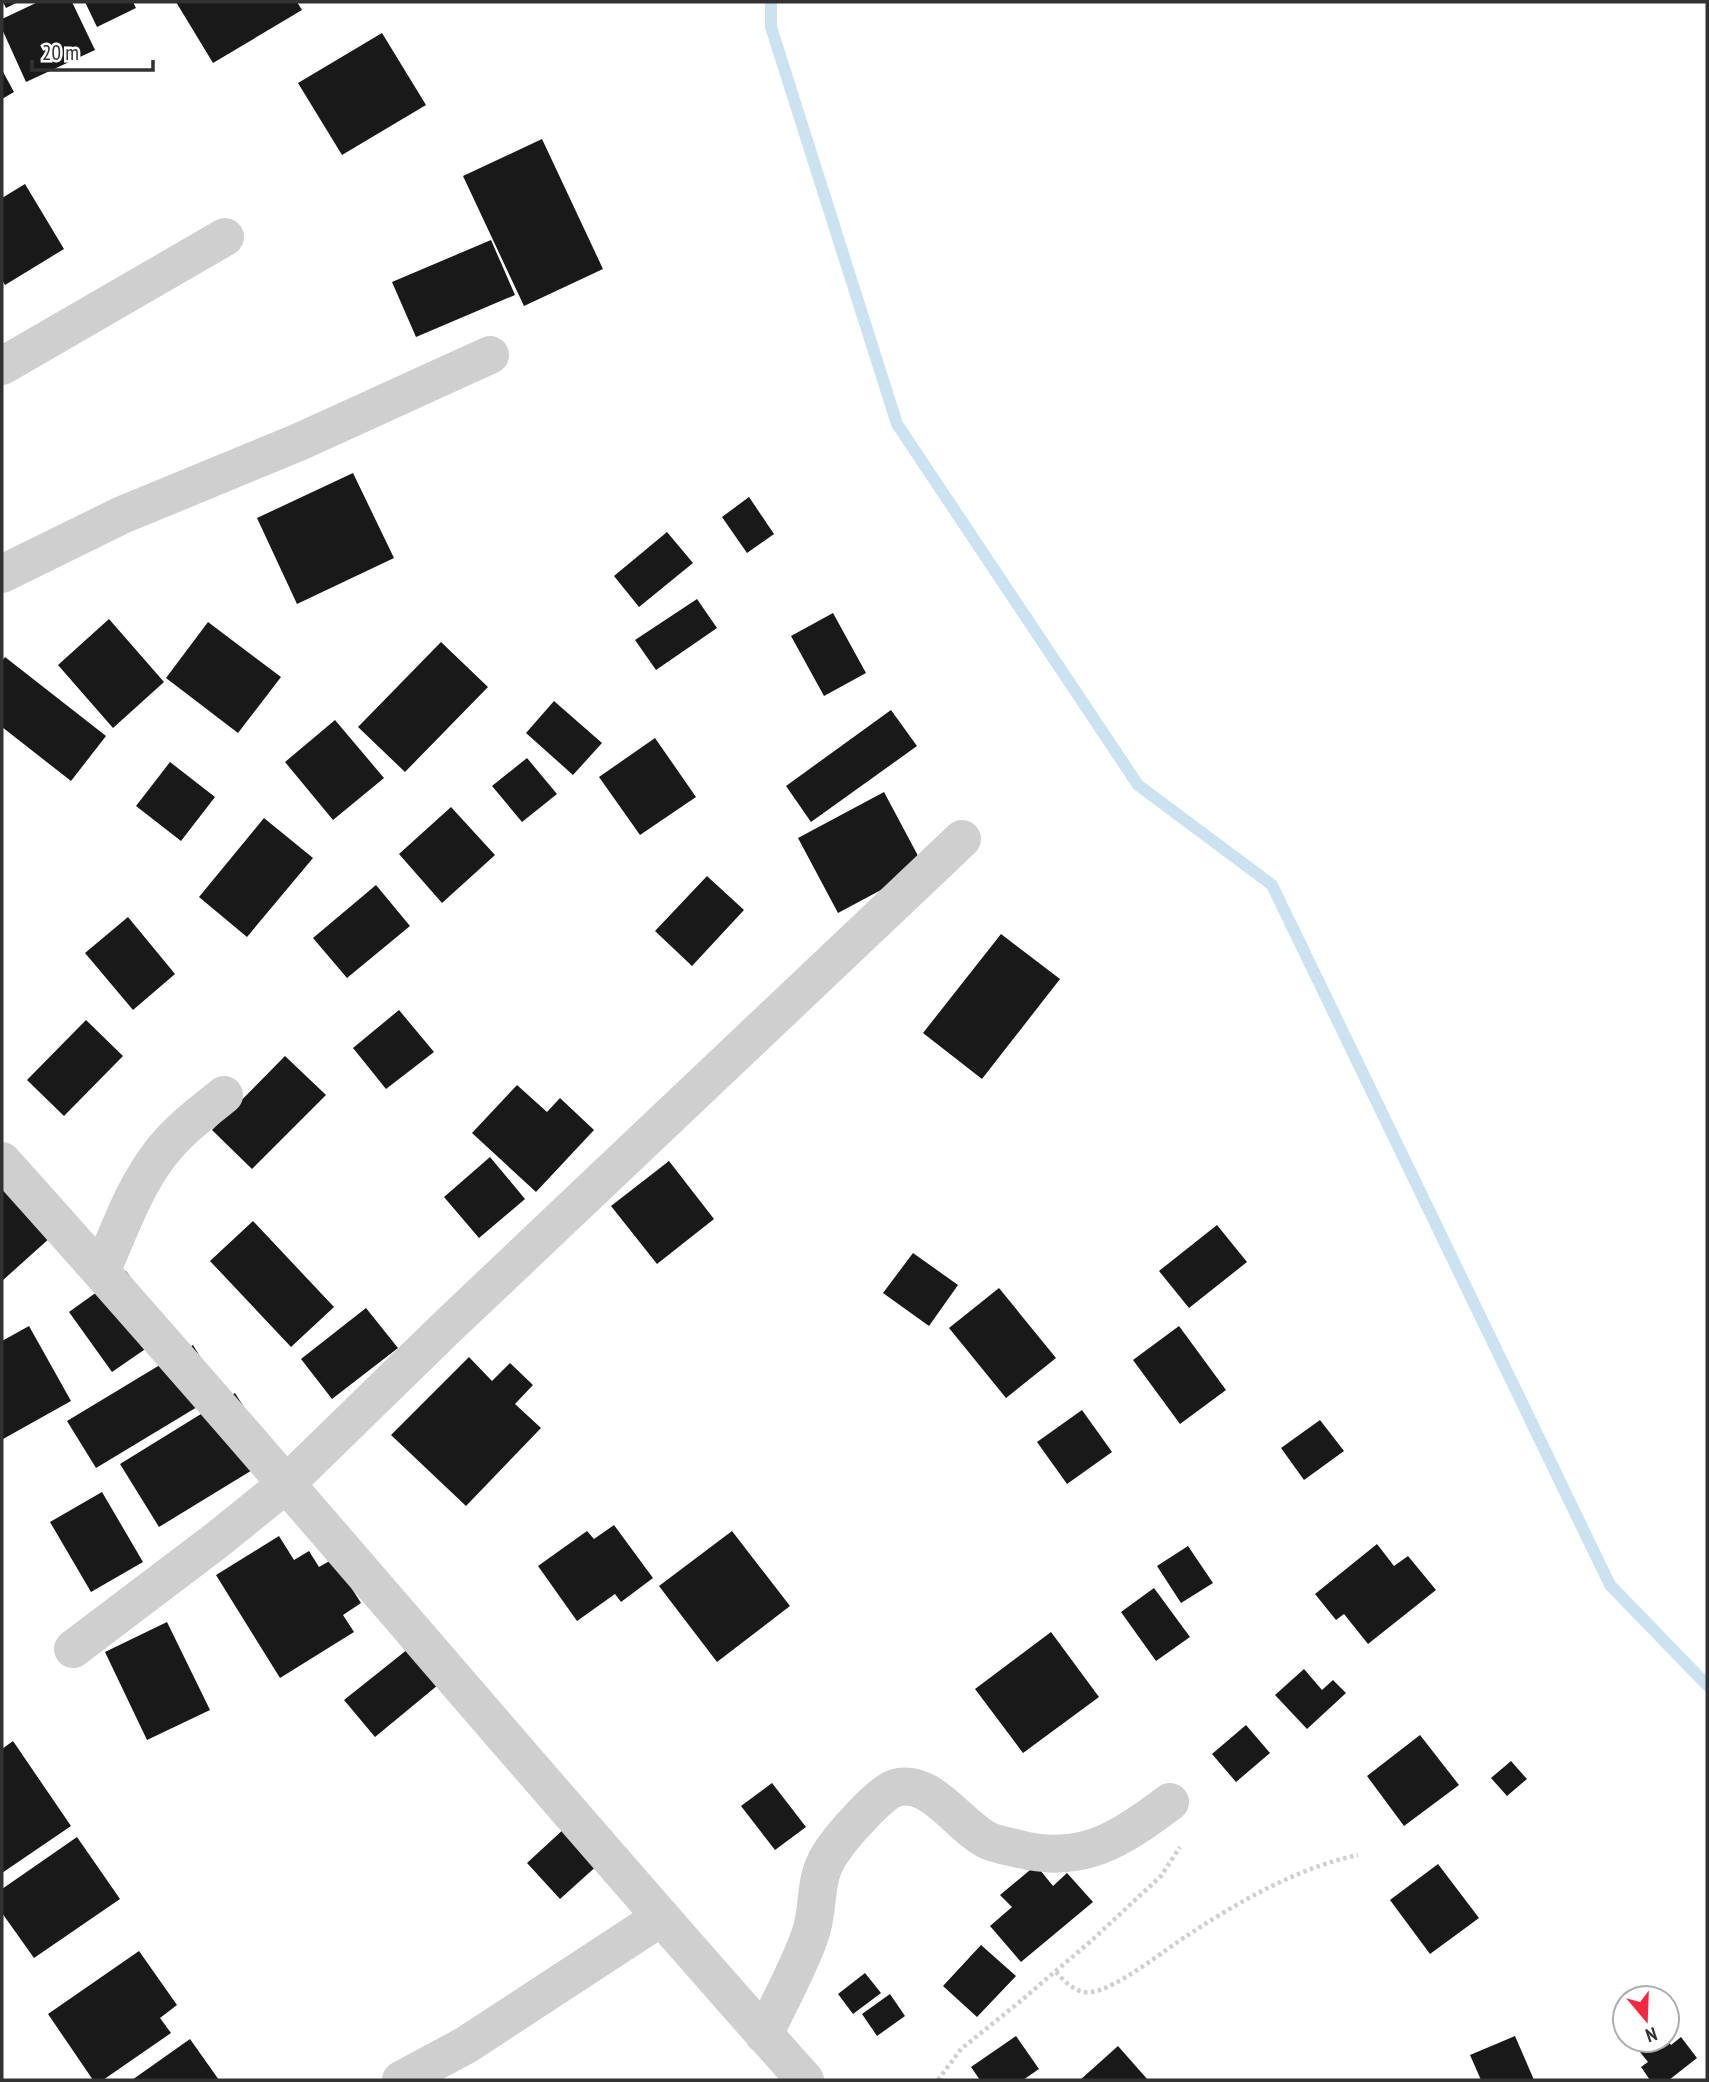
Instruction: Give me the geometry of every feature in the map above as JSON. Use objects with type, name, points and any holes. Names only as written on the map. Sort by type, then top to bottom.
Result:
[{"type":"street","points":[[2,366],[225,237]]},
{"type":"street","points":[[2,574],[122,515],[299,442],[490,355]]},
{"type":"street","points":[[74,1649],[285,1485],[455,1319],[962,839]]},
{"type":"street","points":[[102,1272],[139,1186],[161,1152],[186,1126],[224,1095]]},
{"type":"street","points":[[2,1161],[102,1272],[660,1918],[805,2080]]},
{"type":"street","points":[[764,2035],[810,1936],[820,1872],[834,1847],[883,1795],[895,1788],[909,1786],[925,1789],[954,1816],[989,1841],[1031,1852],[1068,1854],[1091,1850],[1133,1830],[1170,1802]]},
{"type":"street","points":[[401,2080],[466,2045],[660,1918]]},
{"type":"path","points":[[938,2080],[961,2049],[1056,1972],[1161,1876],[1192,1828],[1190,1814],[1170,1802]]},
{"type":"path","points":[[1056,1972],[1071,1987],[1090,1993],[1110,1987],[1244,1902],[1329,1861],[1358,1855]]},
{"type":"building","points":[[3,2],[18,2],[6,8]]},
{"type":"building","points":[[38,2],[72,2],[95,50],[26,82],[2,29],[2,19]]},
{"type":"building","points":[[85,2],[133,2],[136,8],[97,27]]},
{"type":"building","points":[[176,2],[297,2],[302,10],[213,63]]},
{"type":"building","points":[[382,33],[426,105],[342,155],[298,83]]},
{"type":"building","points":[[2,70],[14,92],[2,99]]},
{"type":"building","points":[[542,139],[603,269],[524,306],[463,176]]},
{"type":"building","points":[[25,184],[64,249],[5,285],[2,280],[2,198]]},
{"type":"building","points":[[491,240],[515,295],[416,337],[392,282]]},
{"type":"building","points":[[353,473],[394,558],[297,604],[257,518]]},
{"type":"building","points":[[749,497],[774,534],[747,553],[722,517]]},
{"type":"building","points":[[667,532],[693,563],[639,607],[614,576]]},
{"type":"building","points":[[697,599],[717,628],[656,670],[635,640]]},
{"type":"building","points":[[833,613],[866,673],[824,696],[791,636]]},
{"type":"building","points":[[109,619],[164,682],[113,728],[58,665]]},
{"type":"building","points":[[208,622],[281,677],[238,733],[166,678]]},
{"type":"building","points":[[441,642],[488,687],[405,772],[358,727]]},
{"type":"building","points":[[5,657],[106,736],[71,781],[2,727],[2,661]]},
{"type":"building","points":[[554,701],[602,743],[573,775],[526,733]]},
{"type":"building","points":[[891,710],[917,746],[811,822],[786,786]]},
{"type":"building","points":[[335,720],[384,778],[333,820],[285,762]]},
{"type":"building","points":[[655,738],[696,797],[640,835],[599,777]]},
{"type":"building","points":[[527,758],[557,794],[522,822],[492,786]]},
{"type":"building","points":[[170,762],[215,797],[181,841],[136,806]]},
{"type":"building","points":[[884,792],[924,867],[838,913],[798,838]]},
{"type":"building","points":[[451,807],[495,855],[442,903],[399,854]]},
{"type":"building","points":[[264,818],[313,858],[247,937],[199,897]]},
{"type":"building","points":[[707,876],[744,910],[692,966],[655,931]]},
{"type":"building","points":[[376,885],[410,926],[347,978],[313,938]]},
{"type":"building","points":[[128,917],[175,974],[133,1010],[85,953]]},
{"type":"building","points":[[1001,934],[1060,979],[982,1079],[923,1033]]},
{"type":"building","points":[[399,1010],[434,1052],[386,1089],[353,1048]]},
{"type":"building","points":[[86,1020],[123,1056],[64,1116],[27,1080]]},
{"type":"building","points":[[285,1056],[326,1095],[252,1169],[212,1130]]},
{"type":"building","points":[[517,1085],[547,1112],[560,1098],[594,1130],[536,1192],[472,1133]]},
{"type":"building","points":[[490,1157],[525,1199],[479,1238],[444,1197]]},
{"type":"building","points":[[669,1161],[714,1219],[657,1264],[611,1206]]},
{"type":"building","points":[[2,1163],[61,1228],[2,1281]]},
{"type":"building","points":[[253,1221],[334,1307],[291,1347],[210,1261]]},
{"type":"building","points":[[1217,1225],[1247,1262],[1189,1308],[1159,1271]]},
{"type":"building","points":[[913,1253],[958,1285],[929,1326],[883,1293]]},
{"type":"building","points":[[126,1271],[170,1332],[112,1372],[69,1312]]},
{"type":"building","points":[[999,1288],[1056,1358],[1006,1398],[949,1328]]},
{"type":"building","points":[[366,1308],[398,1348],[332,1399],[301,1359]]},
{"type":"building","points":[[29,1326],[71,1401],[3,1439],[2,1341]]},
{"type":"building","points":[[1179,1326],[1226,1390],[1180,1424],[1133,1360]]},
{"type":"building","points":[[193,1345],[222,1392],[96,1468],[67,1421]]},
{"type":"building","points":[[469,1357],[492,1381],[510,1363],[533,1385],[515,1404],[541,1428],[466,1506],[391,1435]]},
{"type":"building","points":[[235,1393],[275,1456],[159,1527],[120,1464]]},
{"type":"building","points":[[1082,1410],[1112,1452],[1067,1484],[1037,1442]]},
{"type":"building","points":[[1320,1420],[1344,1451],[1304,1480],[1281,1448]]},
{"type":"building","points":[[102,1492],[143,1562],[91,1592],[50,1522]]},
{"type":"building","points":[[614,1525],[653,1578],[621,1602],[615,1594],[577,1621],[538,1566],[587,1531],[594,1539]]},
{"type":"building","points":[[732,1531],[790,1606],[717,1662],[659,1586]]},
{"type":"building","points":[[279,1536],[294,1560],[309,1551],[319,1567],[333,1559],[361,1603],[343,1615],[354,1632],[280,1678],[216,1575]]},
{"type":"building","points":[[1377,1544],[1394,1566],[1408,1556],[1436,1590],[1368,1644],[1344,1614],[1336,1620],[1315,1594]]},
{"type":"building","points":[[1188,1546],[1213,1583],[1181,1603],[1157,1566]]},
{"type":"building","points":[[1154,1588],[1190,1637],[1156,1661],[1121,1612]]},
{"type":"building","points":[[167,1622],[210,1710],[147,1740],[105,1652]]},
{"type":"building","points":[[1051,1632],[1099,1697],[1023,1753],[975,1689]]},
{"type":"building","points":[[408,1649],[438,1685],[375,1737],[344,1700]]},
{"type":"building","points":[[1304,1669],[1322,1690],[1333,1680],[1346,1693],[1307,1729],[1275,1695]]},
{"type":"building","points":[[1246,1725],[1270,1753],[1236,1782],[1212,1754]]},
{"type":"building","points":[[1420,1735],[1459,1785],[1404,1826],[1367,1776]]},
{"type":"building","points":[[13,1741],[71,1826],[2,1873],[2,1749]]},
{"type":"building","points":[[1511,1761],[1527,1779],[1507,1796],[1491,1778]]},
{"type":"building","points":[[772,1783],[806,1827],[775,1850],[741,1806]]},
{"type":"building","points":[[566,1827],[600,1863],[560,1899],[527,1863]]},
{"type":"building","points":[[77,1837],[120,1899],[34,1958],[2,1913],[2,1889]]},
{"type":"building","points":[[1438,1864],[1479,1918],[1430,1954],[1390,1900]]},
{"type":"building","points":[[1036,1865],[1053,1886],[1067,1873],[1093,1902],[1021,1962],[990,1926],[1012,1907],[1000,1895]]},
{"type":"building","points":[[981,1945],[1016,1976],[977,2017],[943,1986]]},
{"type":"building","points":[[139,1951],[177,2005],[160,2018],[171,2033],[103,2080],[93,2080],[48,2014]]},
{"type":"building","points":[[865,1973],[881,1993],[853,2014],[838,1994]]},
{"type":"building","points":[[890,1994],[905,2016],[877,2036],[862,2014]]},
{"type":"building","points":[[1016,2036],[1039,2069],[1023,2080],[980,2080],[971,2067]]},
{"type":"building","points":[[1515,2036],[1534,2080],[1481,2080],[1470,2055]]},
{"type":"building","points":[[1681,2037],[1697,2058],[1669,2080],[1650,2080],[1641,2067],[1648,2062],[1642,2054],[1681,2054]]},
{"type":"building","points":[[190,2039],[219,2080],[132,2080]]},
{"type":"building","points":[[1118,2046],[1148,2080],[1080,2080]]},
{"type":"waterway","points":[[771,2],[771,27],[897,424],[1138,785],[1272,885],[1610,1585],[1707,1685]]}]
